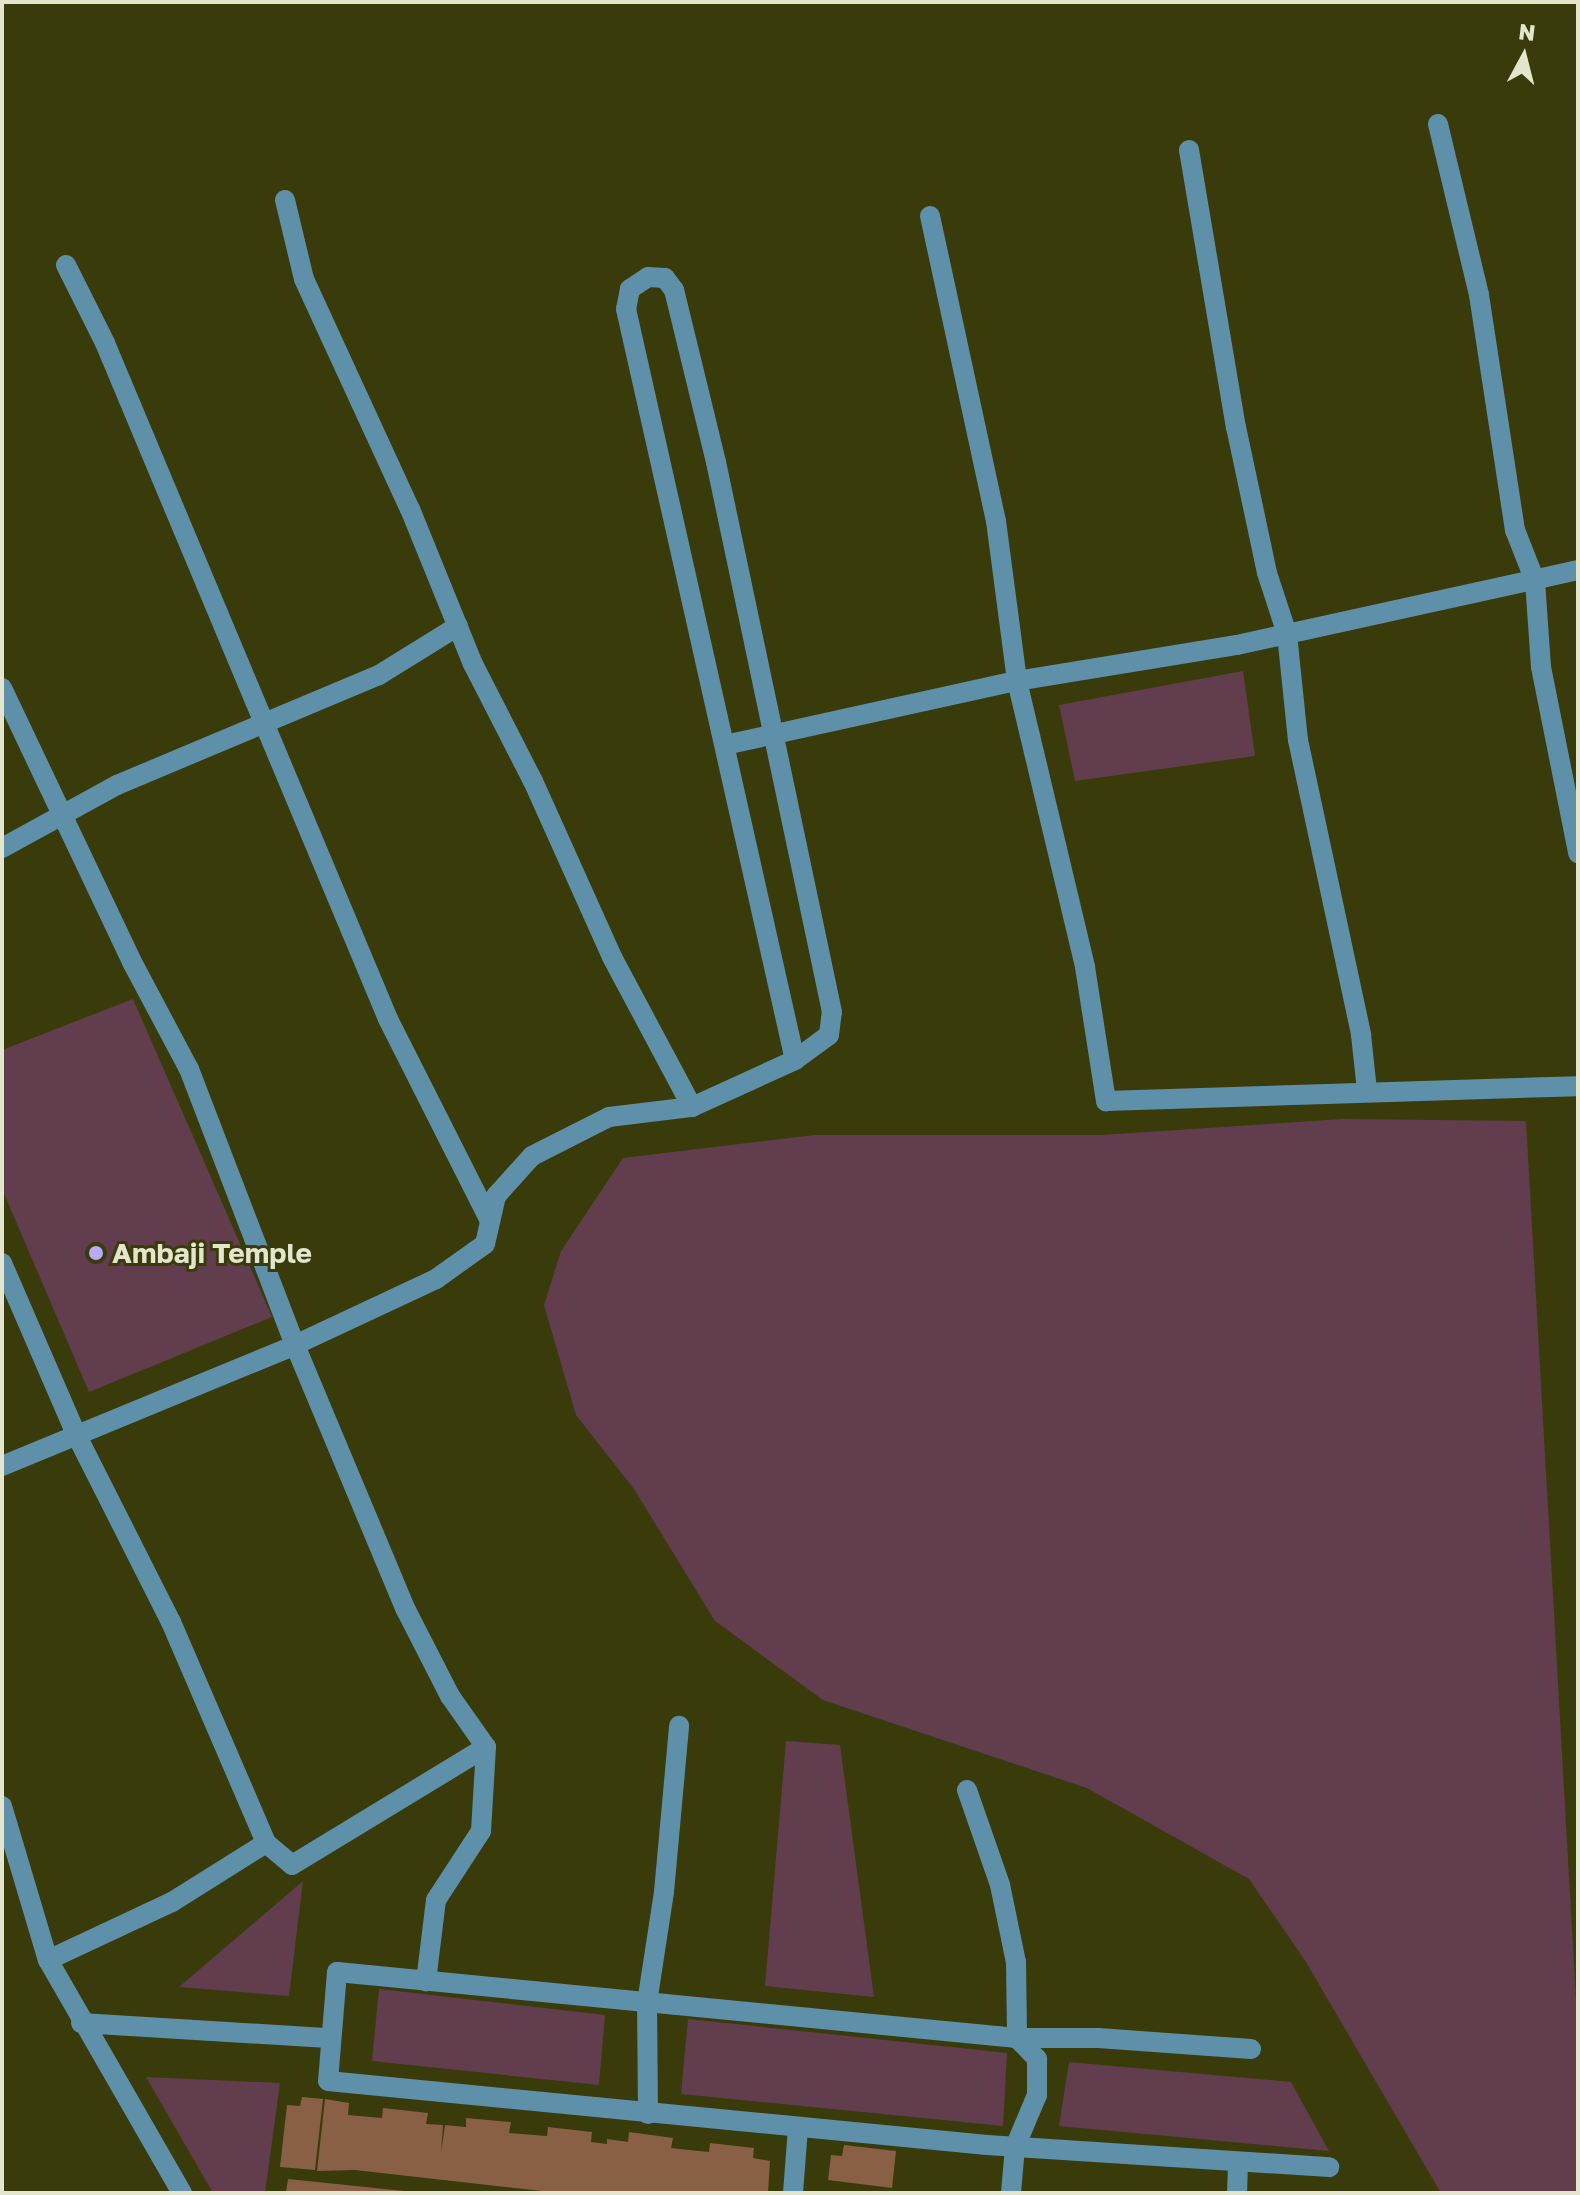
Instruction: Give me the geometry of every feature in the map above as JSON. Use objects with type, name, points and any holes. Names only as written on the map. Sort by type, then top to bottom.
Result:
[{"type":"street","points":[[1438,124],[1479,295],[1515,530],[1535,581],[1541,667],[1578,853]]},
{"type":"street","points":[[1189,150],[1236,427],[1267,573],[1287,634],[1298,740],[1361,1035],[1367,1090]]},
{"type":"street","points":[[285,200],[304,279],[458,626],[612,957],[692,1107]]},
{"type":"street","points":[[930,216],[996,521],[1017,681],[1085,967],[1106,1101],[1367,1090],[1578,1086]]},
{"type":"street","points":[[66,265],[105,343],[260,722],[388,1019],[490,1221]]},
{"type":"street","points":[[2,1466],[295,1345],[436,1279],[485,1244],[496,1196],[532,1156],[609,1117],[692,1107],[795,1060],[824,1043],[833,1025],[776,734],[674,290],[665,278],[648,277],[630,289],[626,309],[795,1060]]},
{"type":"street","points":[[725,745],[1017,681],[1287,634],[1578,570]]},
{"type":"street","points":[[2,848],[117,785],[260,722],[379,675],[458,626]]},
{"type":"street","points":[[2,688],[132,962],[189,1069],[295,1345],[406,1610],[450,1696],[486,1747],[481,1831],[436,1900],[426,1981]]},
{"type":"street","points":[[2,1263],[77,1436],[171,1622],[266,1843],[292,1865],[486,1747]]},
{"type":"street","points":[[648,2114],[647,2003],[664,1892],[679,1726]]},
{"type":"street","points":[[967,1790],[1004,1900],[1016,1962],[1017,2038],[1037,2059],[1037,2095],[1015,2147],[1011,2193]]},
{"type":"street","points":[[2,1806],[48,1960],[81,2023],[182,2193]]},
{"type":"street","points":[[48,1960],[172,1902],[266,1843]]},
{"type":"street","points":[[1251,2049],[1098,2038],[1017,2038],[337,1972],[329,2038],[328,2081],[1015,2147],[1329,2167]]},
{"type":"street","points":[[81,2023],[329,2038]]},
{"type":"street","points":[[793,2193],[798,2128]]},
{"type":"street","points":[[1237,2193],[1238,2163]]},
{"type":"shaded area","points":[[1243,671],[1255,756],[1075,781],[1059,705]]},
{"type":"shaded area","points":[[133,999],[272,1317],[89,1392],[2,1189],[2,1050]]},
{"type":"shaded area","points":[[1343,1119],[1526,1121],[1578,2035],[1578,2193],[1441,2193],[1306,1962],[1249,1879],[1087,1788],[823,1700],[715,1621],[634,1489],[576,1415],[544,1305],[561,1251],[623,1158],[815,1135],[1101,1135]]},
{"type":"shaded area","points":[[786,1741],[840,1745],[874,1997],[765,1986]]},
{"type":"shaded area","points":[[303,1881],[289,1996],[179,1987]]},
{"type":"shaded area","points":[[379,1989],[605,2015],[599,2085],[372,2061]]},
{"type":"shaded area","points":[[688,2019],[1007,2053],[1003,2126],[681,2094]]},
{"type":"shaded area","points":[[1069,2062],[1291,2082],[1329,2151],[1059,2126]]},
{"type":"shaded area","points":[[146,2077],[280,2083],[265,2193],[213,2193]]},
{"type":"building","points":[[302,2097],[323,2099],[315,2170],[280,2167],[287,2105],[300,2106]]},
{"type":"building","points":[[325,2099],[349,2103],[348,2115],[382,2118],[383,2108],[428,2113],[426,2124],[443,2125],[441,2153],[445,2125],[466,2127],[466,2118],[511,2122],[509,2133],[547,2136],[548,2127],[592,2132],[591,2142],[607,2144],[607,2139],[628,2142],[629,2132],[673,2138],[671,2148],[709,2152],[710,2143],[754,2148],[753,2158],[770,2161],[768,2193],[560,2193],[355,2170],[317,2171]]},
{"type":"building","points":[[844,2145],[896,2151],[892,2188],[828,2180],[831,2155],[842,2156]]},
{"type":"building","points":[[288,2179],[404,2191],[404,2193],[286,2193]]},
{"type":"place","name":"Ambaji Temple","points":[[96,1253]]}]
